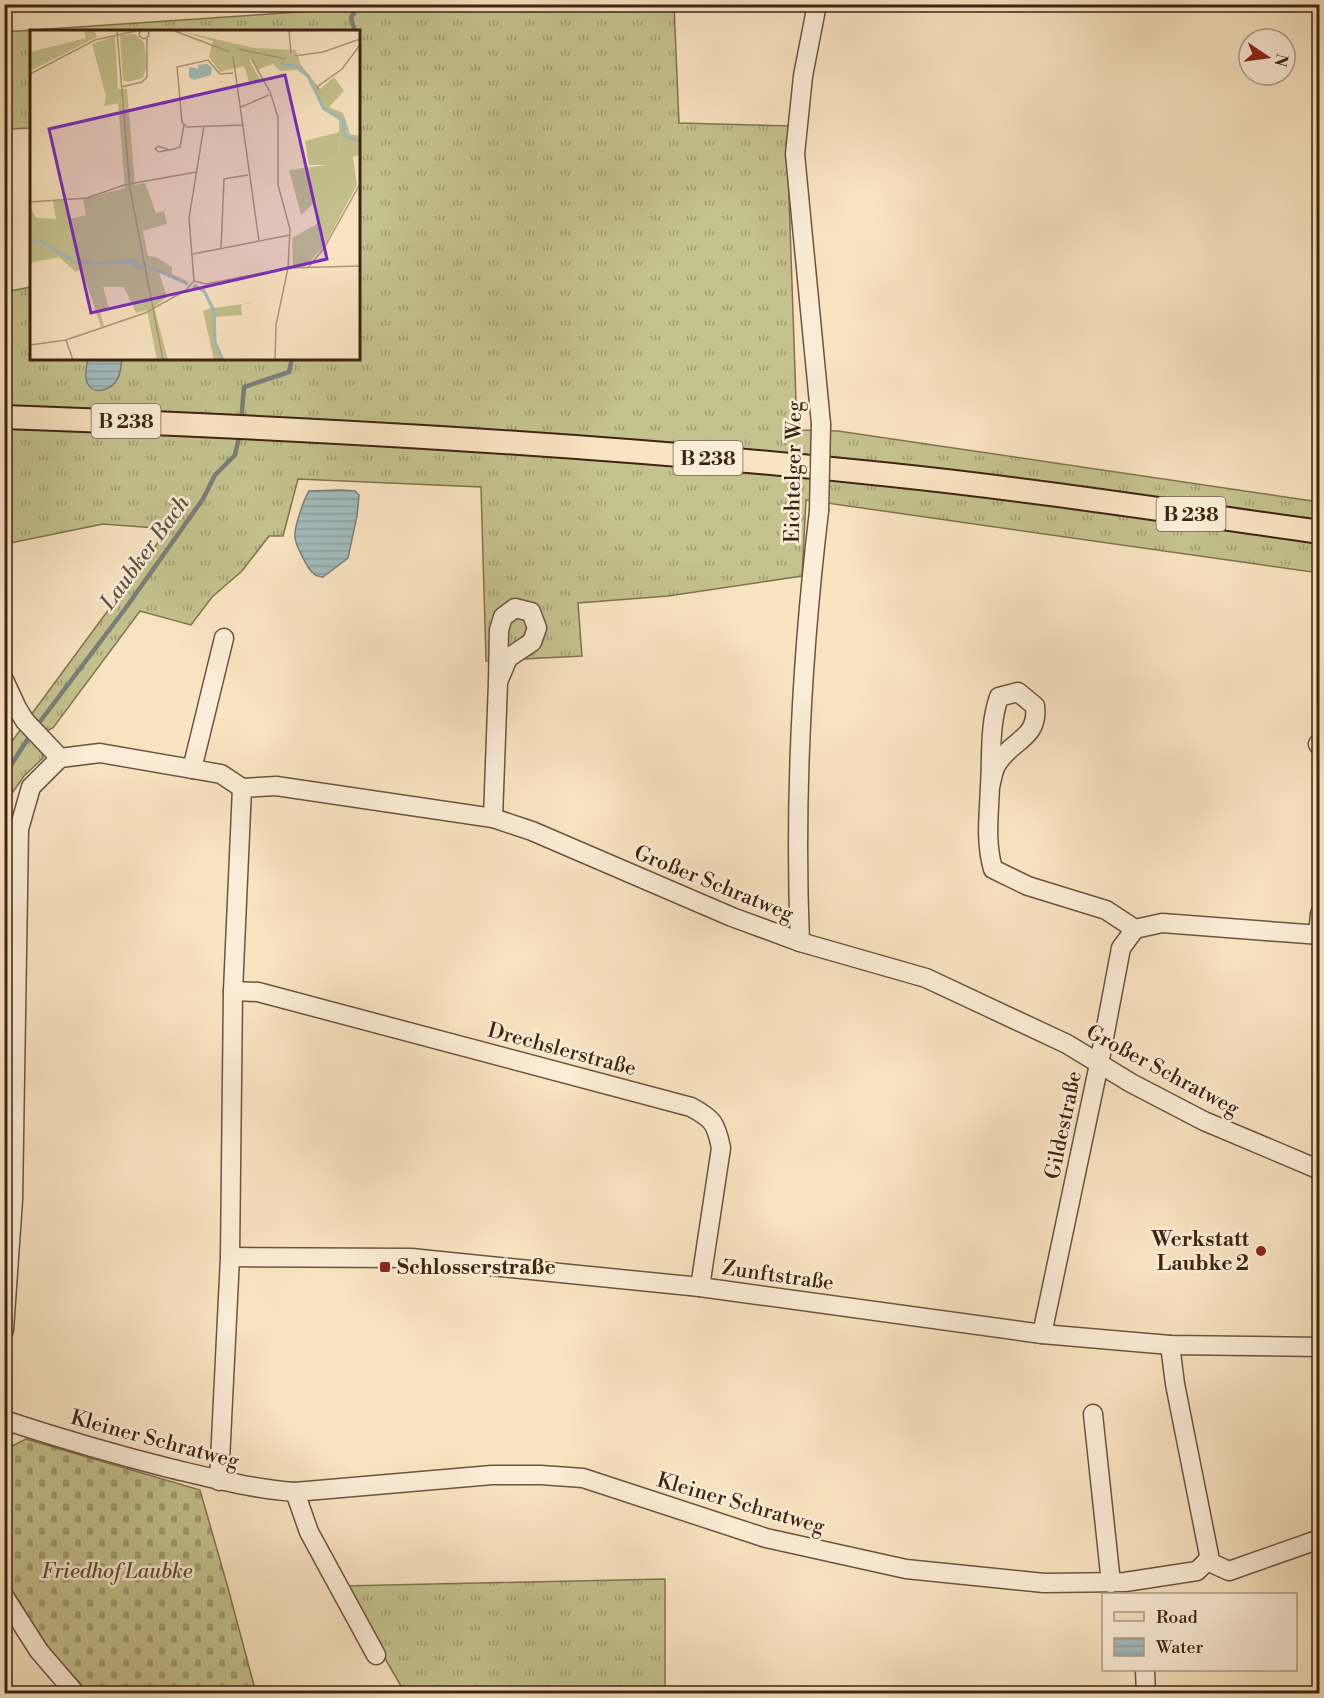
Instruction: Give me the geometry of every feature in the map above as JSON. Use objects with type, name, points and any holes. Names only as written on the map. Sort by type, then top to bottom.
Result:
[{"type":"main road","name":"B 238","points":[[4,417],[238,426],[477,440],[786,464],[1114,503],[1320,532]]},
{"type":"street","name":"Eichtelger Weg","points":[[800,942],[798,897],[800,739],[810,585],[819,511],[821,424],[795,154],[803,76],[817,4]]},
{"type":"street","points":[[192,769],[224,638]]},
{"type":"street","points":[[4,680],[16,713],[60,758]]},
{"type":"street","points":[[493,818],[498,682]]},
{"type":"street","points":[[990,787],[997,764],[1028,735],[1037,718],[1035,706],[1018,692],[999,697],[993,717],[990,787],[988,850],[993,869],[1028,886],[1106,910],[1135,929],[1162,923],[1319,935],[1320,914]]},
{"type":"street","points":[[4,1330],[13,1200],[20,828],[31,787],[60,758],[100,753],[221,774],[242,788],[232,991],[230,1257],[219,1480]]},
{"type":"street","name":"Großer Schratweg","points":[[242,788],[276,786],[493,818],[532,831],[666,890],[800,942],[926,978],[1067,1044],[1204,1121],[1320,1170]]},
{"type":"street","name":"Gildestraße","points":[[1042,1334],[1121,948],[1135,929]]},
{"type":"street","name":"Drechslerstraße","points":[[232,991],[270,995],[691,1107],[707,1116],[717,1129],[721,1148],[700,1287]]},
{"type":"street","name":"Zunftstraße","points":[[230,1257],[411,1258],[700,1287],[1042,1334],[1170,1345],[1320,1347]]},
{"type":"street","points":[[1170,1345],[1175,1384],[1209,1547],[1208,1561],[1229,1571],[1320,1539]]},
{"type":"street","points":[[1093,1414],[1121,1586]]},
{"type":"street","name":"Kleiner Schratweg","points":[[4,1420],[89,1447],[264,1490],[295,1492],[492,1475],[583,1478],[766,1538],[906,1569],[1044,1583],[1121,1586],[1197,1571],[1208,1561]]},
{"type":"street","points":[[295,1492],[309,1532],[376,1655]]},
{"type":"street","points":[[4,1596],[39,1651],[76,1694]]},
{"type":"street","points":[[1145,1671],[1146,1694]]},
{"type":"green space","points":[[314,4],[694,5],[674,5],[679,123],[792,126],[788,168],[796,400],[800,430],[838,431],[1319,502],[1319,573],[806,500],[802,576],[668,596],[578,603],[582,656],[486,661],[481,487],[298,479],[283,536],[269,536],[242,571],[212,597],[191,625],[140,611],[53,728],[46,731],[31,715],[168,529],[103,524],[5,544],[5,292],[30,287],[30,360],[360,360],[360,30],[34,30],[314,11]]},
{"type":"green space","points":[[30,30],[30,128],[8,129],[4,108],[4,32]]},
{"type":"green space","points":[[20,730],[42,749],[43,758],[24,776],[13,792],[5,788],[5,751]]},
{"type":"green space","name":"Friedhof Laubke","points":[[26,1439],[200,1490],[256,1693],[90,1694],[48,1648],[19,1608],[5,1582],[4,1450]]},
{"type":"green space","points":[[665,1579],[665,1693],[405,1693],[343,1586]]},
{"type":"water","points":[[88,360],[122,360],[118,378],[106,389],[91,388],[86,376]]},
{"type":"water","points":[[309,491],[355,491],[359,495],[348,558],[323,577],[317,576],[308,568],[295,537],[302,506]]},
{"type":"waterway","name":"Laubker Bach","points":[[354,30],[351,17],[361,4]]},
{"type":"waterway","name":"Laubker Bach","points":[[241,422],[244,387],[289,372],[292,360]]},
{"type":"waterway","name":"Laubker Bach","points":[[36,727],[125,609],[203,499],[215,475],[235,455],[240,433]]},
{"type":"waterway","name":"Laubker Bach","points":[[4,776],[31,734]]},
{"type":"place","name":"Werkstatt Laubke 2","points":[[1261,1251]]},
{"type":"place","name":"Schlosserstraße","points":[[385,1267]]}]
